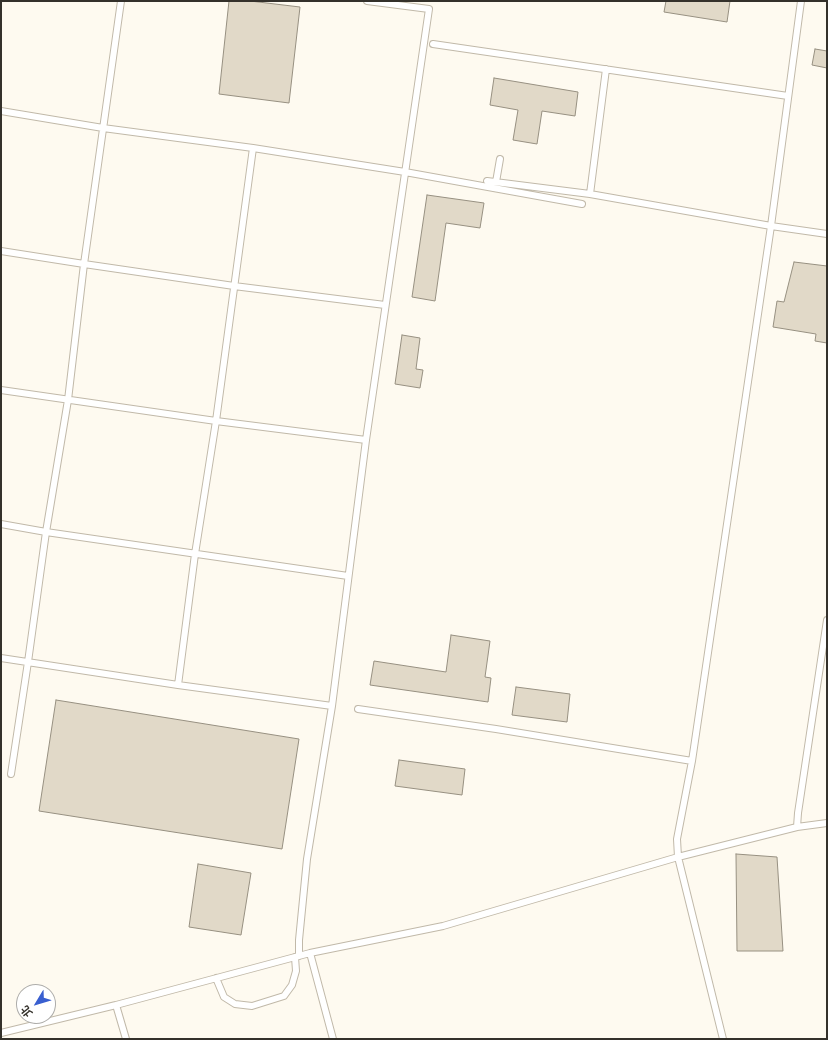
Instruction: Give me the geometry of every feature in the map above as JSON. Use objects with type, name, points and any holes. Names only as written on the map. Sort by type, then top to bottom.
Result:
[{"type":"lane","points":[[11,774],[46,532],[68,400],[84,264],[121,1]]},
{"type":"lane","points":[[216,978],[224,997],[235,1004],[252,1006],[284,996],[292,985],[296,971],[307,859],[332,706],[366,440],[429,9],[367,1]]},
{"type":"lane","points":[[723,1039],[678,857],[677,839],[692,761],[771,226],[801,1]]},
{"type":"lane","points":[[433,44],[788,96]]},
{"type":"lane","points":[[590,194],[606,69]]},
{"type":"lane","points":[[1,110],[103,128],[252,148],[405,172],[582,204]]},
{"type":"lane","points":[[178,685],[194,554],[216,421],[252,148]]},
{"type":"lane","points":[[496,182],[500,159]]},
{"type":"lane","points":[[487,180],[590,194],[771,226],[827,234]]},
{"type":"lane","points":[[1,251],[234,286],[385,305]]},
{"type":"lane","points":[[1,390],[216,421],[366,440]]},
{"type":"lane","points":[[1,524],[46,532],[348,576]]},
{"type":"lane","points":[[798,827],[798,813],[827,620]]},
{"type":"lane","points":[[1,658],[178,685],[332,706]]},
{"type":"lane","points":[[358,709],[496,729],[692,761]]},
{"type":"lane","points":[[1,1033],[116,1005],[297,956],[443,926],[678,857],[798,827],[827,823]]},
{"type":"lane","points":[[310,953],[333,1039]]},
{"type":"lane","points":[[116,1005],[126,1039]]},
{"type":"building","points":[[229,1],[250,1],[300,7],[289,103],[219,94]]},
{"type":"building","points":[[666,1],[730,1],[727,22],[664,12]]},
{"type":"building","points":[[815,49],[827,51],[827,68],[812,65]]},
{"type":"building","points":[[494,78],[578,92],[575,116],[542,111],[537,144],[513,140],[518,110],[490,105]]},
{"type":"building","points":[[427,195],[484,203],[480,228],[446,223],[435,301],[412,297]]},
{"type":"building","points":[[794,262],[827,266],[827,343],[815,341],[816,334],[773,327],[777,301],[784,302]]},
{"type":"building","points":[[402,335],[420,338],[416,369],[423,370],[420,388],[395,384]]},
{"type":"building","points":[[451,635],[490,641],[485,677],[491,678],[488,702],[370,685],[374,661],[446,672]]},
{"type":"building","points":[[516,687],[570,694],[567,722],[512,715]]},
{"type":"building","points":[[56,700],[299,739],[282,849],[39,811]]},
{"type":"building","points":[[399,760],[465,769],[462,795],[395,786]]},
{"type":"building","points":[[736,854],[777,857],[783,951],[737,951]]},
{"type":"building","points":[[198,864],[251,873],[241,935],[189,927]]}]
